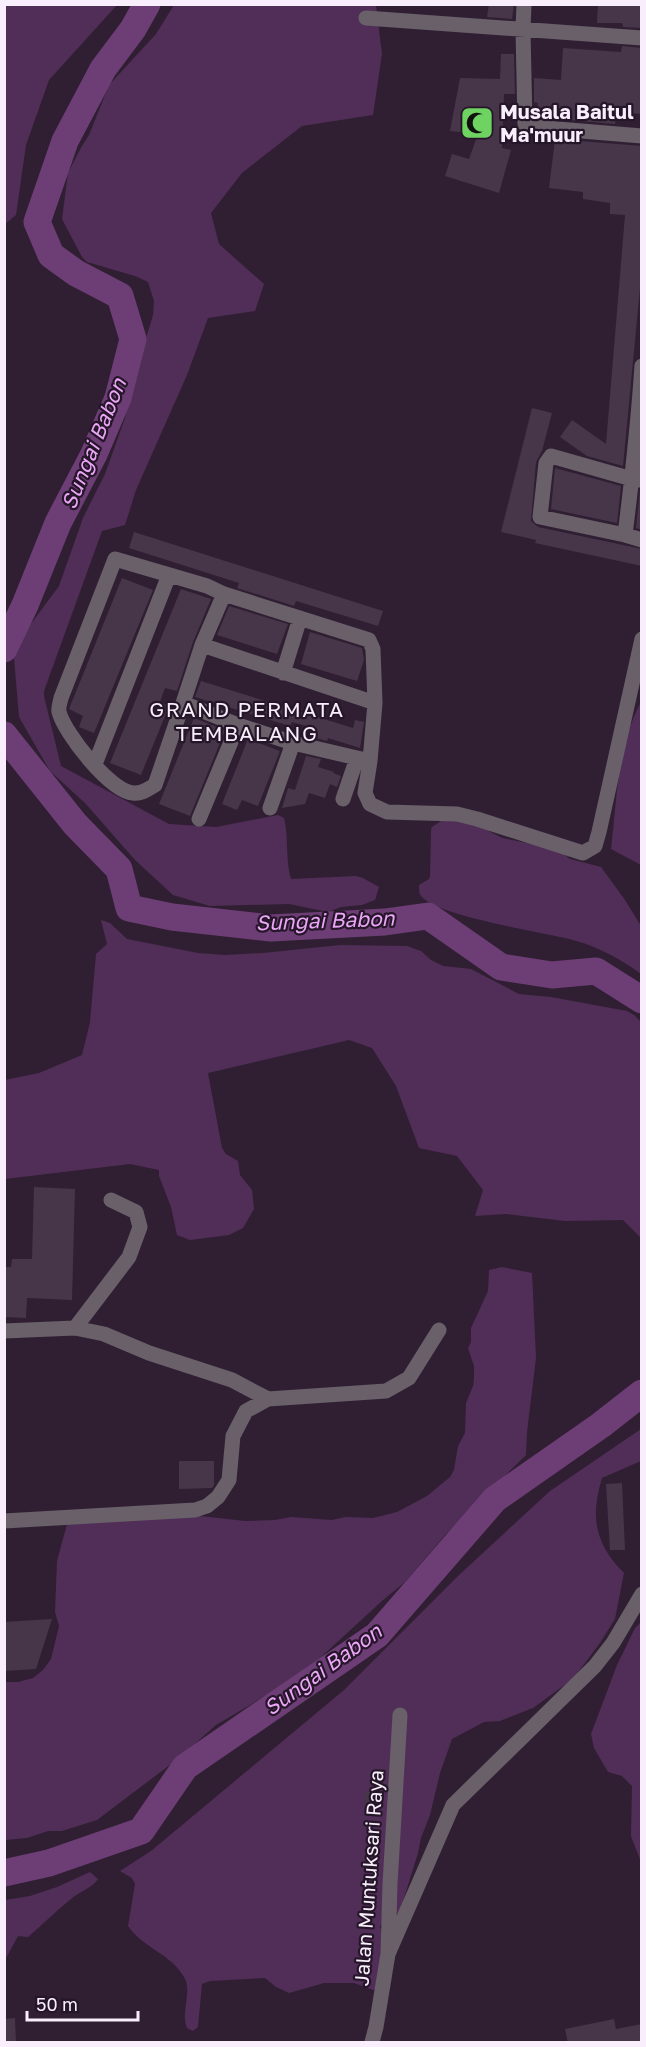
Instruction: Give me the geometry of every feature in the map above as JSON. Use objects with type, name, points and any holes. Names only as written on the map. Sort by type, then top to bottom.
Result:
[{"type":"street","points":[[404,20],[407,4]]},
{"type":"street","points":[[524,4],[525,124],[533,127],[642,136]]},
{"type":"street","points":[[366,18],[642,38]]},
{"type":"street","points":[[625,535],[637,480],[642,366]]},
{"type":"street","points":[[637,480],[554,455],[549,457],[546,463],[540,517],[642,540]]},
{"type":"street","points":[[224,594],[202,645],[155,785],[145,792],[132,793],[114,784],[74,743],[59,710],[61,698],[115,559],[207,586],[224,594],[369,640],[373,649],[375,703],[364,759],[365,793],[370,804],[387,812],[457,814],[583,853],[595,846],[599,832],[642,639]]},
{"type":"street","points":[[95,764],[169,575]]},
{"type":"street","points":[[283,673],[300,618]]},
{"type":"street","points":[[202,645],[375,703]]},
{"type":"street","points":[[183,703],[293,742],[364,759]]},
{"type":"street","points":[[199,819],[238,724]]},
{"type":"street","points":[[270,808],[293,742]]},
{"type":"street","points":[[343,799],[364,759]]},
{"type":"street","points":[[75,1328],[129,1257],[140,1227],[136,1212],[111,1200]]},
{"type":"street","points":[[4,1331],[75,1328],[104,1334],[149,1353],[232,1380],[268,1399]]},
{"type":"street","points":[[4,1521],[195,1509],[207,1506],[218,1497],[229,1480],[232,1437],[246,1411],[268,1399],[386,1391],[409,1378],[439,1330]]},
{"type":"street","points":[[388,1954],[453,1805],[595,1666],[613,1643],[642,1594]]},
{"type":"street","name":"Jalan Muntuksari Raya","points":[[372,2043],[380,2009],[388,1954],[400,1715]]},
{"type":"shaded area","points":[[5,4],[117,5],[49,80],[26,145],[16,215],[5,224]]},
{"type":"shaded area","points":[[174,5],[376,5],[382,54],[373,115],[302,126],[242,173],[211,213],[219,244],[264,284],[255,311],[208,318],[187,375],[136,490],[125,525],[102,531],[44,696],[61,766],[169,824],[216,827],[278,815],[284,818],[291,879],[356,876],[379,887],[375,900],[328,912],[289,904],[210,906],[173,895],[135,860],[85,803],[50,771],[19,717],[14,658],[16,644],[59,586],[83,518],[105,474],[125,418],[131,388],[153,315],[154,301],[148,282],[87,262],[82,257],[62,219],[68,173],[89,135],[109,85],[156,34]]},
{"type":"shaded area","points":[[641,702],[641,865],[611,849],[623,755],[633,719]]},
{"type":"shaded area","points":[[444,819],[452,819],[485,829],[502,838],[537,845],[564,854],[570,859],[601,867],[641,926],[641,974],[610,954],[585,944],[492,923],[429,902],[420,894],[419,885],[430,876],[432,827]]},
{"type":"shaded area","points":[[101,920],[110,923],[127,939],[198,953],[225,955],[263,953],[340,945],[407,946],[421,951],[431,960],[443,966],[471,969],[519,994],[551,997],[627,1011],[634,1015],[642,1023],[641,1238],[623,1220],[565,1221],[506,1214],[475,1216],[483,1190],[457,1156],[419,1148],[396,1086],[372,1048],[349,1040],[208,1073],[222,1148],[226,1154],[238,1161],[240,1175],[252,1190],[254,1209],[243,1228],[229,1235],[190,1240],[177,1235],[159,1170],[130,1164],[5,1179],[5,1080],[39,1073],[82,1055],[90,1022],[96,954],[107,944]]},
{"type":"shaded area","points":[[502,1267],[532,1273],[536,1358],[526,1455],[446,1534],[405,1582],[320,1658],[272,1692],[216,1725],[179,1758],[97,1820],[62,1831],[48,1831],[27,1838],[5,1840],[5,1682],[18,1682],[33,1678],[51,1659],[59,1626],[55,1612],[57,1561],[67,1524],[173,1513],[245,1521],[291,1517],[332,1520],[345,1517],[373,1518],[397,1512],[427,1496],[450,1477],[454,1470],[458,1446],[465,1433],[466,1403],[474,1379],[474,1366],[468,1348],[471,1342],[471,1328],[488,1291],[489,1270]]},
{"type":"shaded area","points":[[641,1429],[641,1461],[602,1478],[596,1505],[596,1518],[601,1540],[614,1562],[624,1573],[615,1619],[573,1679],[533,1708],[500,1721],[484,1722],[452,1739],[400,1911],[380,1926],[383,1939],[379,1988],[373,1990],[354,1983],[324,1983],[289,1993],[276,1987],[265,1978],[210,1981],[202,1984],[198,2027],[193,2031],[187,2028],[185,2015],[187,1989],[184,1977],[171,1962],[141,1940],[128,1926],[135,1884],[132,1878],[120,1871],[151,1851],[344,1690],[459,1575],[550,1491]]},
{"type":"shaded area","points":[[641,1622],[641,1862],[631,1836],[632,1786],[622,1776],[608,1772],[594,1748],[591,1734],[617,1665],[635,1628]]},
{"type":"shaded area","points":[[90,1872],[98,1879],[89,1888],[71,1899],[28,1937],[18,1936],[5,1960],[5,1900],[30,1896]]},
{"type":"building","points":[[489,4],[514,4],[512,19],[487,17]]},
{"type":"building","points":[[598,4],[642,4],[642,28],[623,27],[622,23],[597,23]]},
{"type":"building","points":[[622,46],[642,48],[642,114],[616,112],[615,124],[536,115],[538,103],[534,102],[534,78],[561,80],[563,48],[621,52]]},
{"type":"building","points":[[501,54],[514,54],[515,94],[504,94],[502,148],[511,150],[499,193],[445,176],[452,154],[469,159],[478,134],[450,131],[460,78],[500,79]]},
{"type":"building","points":[[555,139],[642,146],[642,267],[623,466],[587,456],[560,437],[572,420],[606,444],[625,215],[610,214],[610,203],[583,199],[583,192],[549,188]]},
{"type":"building","points":[[532,408],[552,413],[542,451],[536,462],[531,521],[538,527],[642,549],[642,566],[535,543],[536,540],[501,532]]},
{"type":"building","points":[[555,468],[621,486],[617,523],[551,509]]},
{"type":"building","points":[[640,490],[642,490],[642,530],[636,528]]},
{"type":"building","points":[[134,532],[383,611],[378,626],[296,601],[294,606],[237,588],[239,583],[129,548]]},
{"type":"building","points":[[122,578],[153,590],[94,733],[79,727],[83,716],[69,709]]},
{"type":"building","points":[[181,589],[211,599],[193,642],[177,691],[165,688],[160,702],[169,706],[141,775],[110,763]]},
{"type":"building","points":[[229,606],[288,624],[277,654],[217,635]]},
{"type":"building","points":[[310,632],[362,648],[364,660],[357,681],[301,664]]},
{"type":"building","points":[[201,681],[353,728],[355,720],[364,722],[360,748],[328,738],[327,741],[312,737],[314,733],[305,730],[306,726],[292,722],[290,726],[195,697]]},
{"type":"building","points":[[194,718],[224,730],[224,733],[190,816],[159,804]]},
{"type":"building","points":[[248,739],[280,751],[258,806],[242,800],[237,810],[222,804]]},
{"type":"building","points":[[306,756],[321,759],[318,767],[341,776],[337,787],[330,784],[325,798],[309,793],[305,804],[282,808],[288,788],[295,790]]},
{"type":"building","points":[[34,1187],[75,1189],[72,1300],[27,1298],[26,1318],[4,1317],[4,1267],[11,1267],[12,1259],[32,1259]]},
{"type":"building","points":[[179,1461],[214,1461],[212,1488],[179,1489]]},
{"type":"building","points":[[622,1483],[625,1550],[610,1550],[606,1484]]},
{"type":"building","points":[[52,1619],[36,1669],[4,1671],[4,1622]]},
{"type":"building","points":[[365,1791],[383,1793],[382,1806],[364,1804]]},
{"type":"building","points":[[15,2018],[16,2043],[4,2043],[4,2019]]},
{"type":"building","points":[[614,2019],[616,2029],[642,2024],[642,2043],[568,2043],[565,2029]]},
{"type":"waterway","name":"Sungai Babon","points":[[4,649],[25,605],[58,523],[94,454],[118,398],[133,339],[120,296],[76,273],[51,255],[37,222],[65,141],[103,69],[133,29],[147,4]]},
{"type":"waterway","name":"Sungai Babon","points":[[4,735],[75,824],[119,869],[129,908],[172,917],[271,928],[385,922],[428,916],[501,967],[552,975],[596,971],[642,1000]]},
{"type":"waterway","name":"Sungai Babon","points":[[4,1873],[49,1863],[141,1831],[185,1767],[377,1635],[495,1499],[601,1425],[642,1393]]},
{"type":"place","name":"Musala Baitul Ma'muur","points":[[477,123]]},
{"type":"district","name":"GRAND PERMATA TEMBALANG","points":[[247,722]]}]
